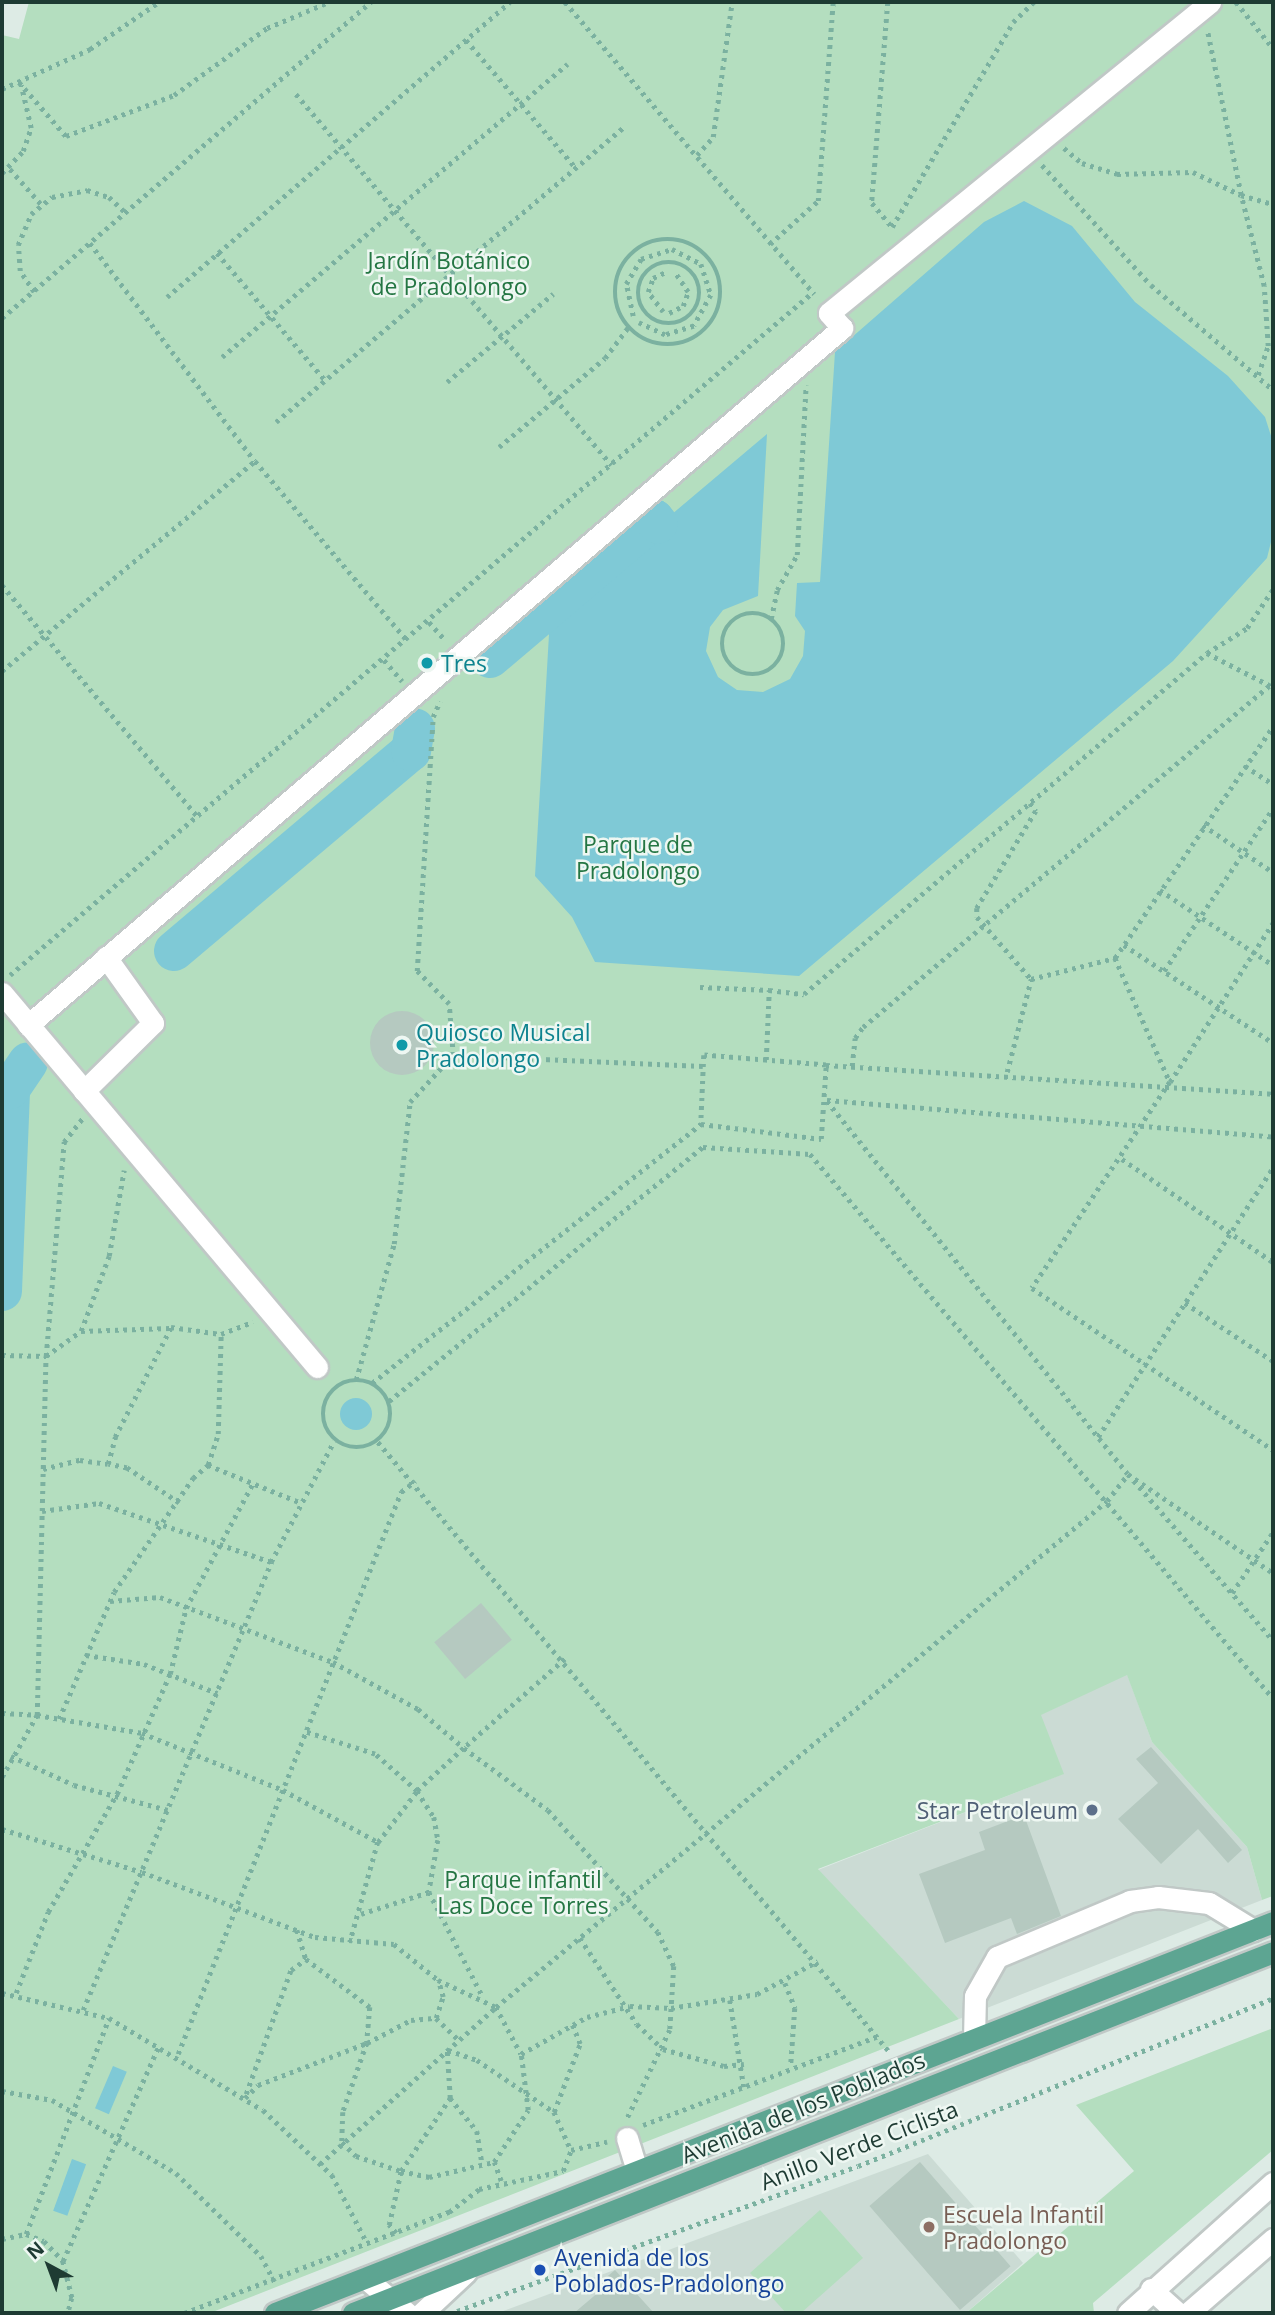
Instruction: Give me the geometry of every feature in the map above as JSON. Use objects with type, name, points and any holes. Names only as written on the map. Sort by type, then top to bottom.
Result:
[{"type":"main road","name":"Avenida de los Poblados","points":[[275,2313],[1273,1922]]},
{"type":"main road","name":"Avenida de los Poblados","points":[[353,2313],[1273,1952]]},
{"type":"street","points":[[28,1025],[461,658],[842,328],[829,313],[1206,5]]},
{"type":"street","points":[[91,1099],[153,1023],[106,957]]},
{"type":"street","points":[[2,993],[317,1367]]},
{"type":"street","points":[[974,2039],[975,1996],[997,1957],[1130,1901],[1158,1896],[1209,1903],[1253,1930]]},
{"type":"street","points":[[627,2138],[637,2170]]},
{"type":"street","points":[[1128,2313],[1151,2289],[1273,2183]]},
{"type":"street","points":[[1188,2313],[1273,2239]]},
{"type":"street","points":[[422,2313],[478,2264]]},
{"type":"street","points":[[365,2278],[392,2297],[407,2313]]},
{"type":"street","points":[[1151,2289],[1178,2313]]},
{"type":"path","points":[[2,81],[4,88],[90,49],[159,2]]},
{"type":"path","points":[[19,82],[66,136],[174,96],[267,27],[329,2]]},
{"type":"path","points":[[2,318],[371,2]]},
{"type":"path","points":[[167,297],[510,2]]},
{"type":"path","points":[[2,982],[429,622],[812,293],[565,2]]},
{"type":"path","points":[[697,155],[713,137],[732,2]]},
{"type":"path","points":[[770,244],[818,201],[833,2]]},
{"type":"path","points":[[888,2],[872,203],[909,246]]},
{"type":"path","points":[[892,227],[1013,22],[1034,2]]},
{"type":"path","points":[[1236,2],[1273,48]]},
{"type":"path","points":[[1206,5],[1241,195],[1264,286],[1268,345],[1258,374]]},
{"type":"path","points":[[466,40],[576,168]]},
{"type":"path","points":[[222,357],[567,64]]},
{"type":"path","points":[[2,173],[10,169],[32,128],[19,82]]},
{"type":"path","points":[[296,94],[612,465]]},
{"type":"path","points":[[276,422],[624,127]]},
{"type":"path","points":[[1047,135],[1082,163],[1117,174],[1193,172],[1241,195],[1273,204]]},
{"type":"path","points":[[1027,149],[1144,277],[1258,374],[1273,390]]},
{"type":"path","points":[[10,169],[42,205]]},
{"type":"path","points":[[34,292],[20,271],[18,245],[42,205],[87,190],[109,197],[126,212]]},
{"type":"path","points":[[672,249],[673,239]]},
{"type":"path","points":[[673,239],[696,246],[713,262],[722,297],[706,330],[685,343],[664,345],[628,327],[615,292],[628,257],[648,243],[673,239]]},
{"type":"path","points":[[90,243],[255,461],[407,640]]},
{"type":"path","points":[[633,316],[626,294],[641,259],[672,249],[701,264],[711,295],[694,326],[665,335],[639,323]]},
{"type":"path","points":[[217,253],[325,380]]},
{"type":"path","points":[[641,259],[649,269]]},
{"type":"path","points":[[645,312],[639,285],[649,269],[667,262],[693,273]]},
{"type":"path","points":[[653,306],[649,285],[666,272]]},
{"type":"path","points":[[682,278],[693,273]]},
{"type":"path","points":[[645,312],[670,324],[688,317],[699,301],[693,273]]},
{"type":"path","points":[[653,306],[666,312],[687,299],[682,278],[676,274]]},
{"type":"path","points":[[615,292],[626,294]]},
{"type":"path","points":[[447,382],[553,294]]},
{"type":"path","points":[[711,295],[722,297]]},
{"type":"path","points":[[645,312],[653,306]]},
{"type":"path","points":[[688,317],[694,326]]},
{"type":"path","points":[[499,447],[605,358],[628,327]]},
{"type":"path","points":[[664,345],[665,335]]},
{"type":"path","points":[[771,619],[751,613],[733,621],[723,639],[732,667],[760,674],[776,664],[784,645],[771,619],[777,590],[797,555],[806,376],[798,366]]},
{"type":"path","points":[[2,671],[255,461]]},
{"type":"path","points":[[2,585],[198,817]]},
{"type":"path","points":[[700,987],[804,994],[1207,653],[1247,628],[1273,589]]},
{"type":"path","points":[[429,622],[461,658]]},
{"type":"path","points":[[852,1066],[855,1038],[863,1027],[1272,686],[1207,653]]},
{"type":"path","points":[[356,1380],[394,1244],[410,1102],[453,1055],[449,1004],[417,971],[433,716],[444,693]]},
{"type":"path","points":[[1031,979],[1115,958],[1203,825],[1273,726]]},
{"type":"path","points":[[1245,766],[1273,784]]},
{"type":"path","points":[[1030,803],[1036,811],[977,908],[985,926],[1031,979]]},
{"type":"path","points":[[1164,971],[1273,808]]},
{"type":"path","points":[[1203,825],[1273,872]]},
{"type":"path","points":[[1160,890],[1273,965]]},
{"type":"path","points":[[1273,923],[1122,1159],[1031,1288],[1273,1450]]},
{"type":"path","points":[[1124,944],[1273,1042]]},
{"type":"path","points":[[1115,958],[1170,1082]]},
{"type":"path","points":[[1007,1072],[1031,979]]},
{"type":"path","points":[[766,1060],[769,990]]},
{"type":"path","points":[[453,1055],[704,1066]]},
{"type":"path","points":[[701,1124],[704,1055],[826,1065],[1170,1082],[1273,1094]]},
{"type":"path","points":[[372,1383],[701,1124],[821,1139],[827,1100],[826,1065]]},
{"type":"path","points":[[2,1777],[11,1756],[37,1715],[46,1356],[64,1142],[91,1099]]},
{"type":"path","points":[[827,1100],[1273,1138]]},
{"type":"path","points":[[827,1100],[1128,1474],[1273,1640]]},
{"type":"path","points":[[389,1401],[703,1147],[810,1154],[1273,1698]]},
{"type":"path","points":[[81,1331],[109,1256],[123,1171],[135,1152]]},
{"type":"path","points":[[1122,1159],[1273,1262]]},
{"type":"path","points":[[1098,1437],[1273,1168]]},
{"type":"path","points":[[1185,1303],[1273,1361]]},
{"type":"path","points":[[2,1354],[46,1356],[81,1331],[171,1328],[221,1334],[272,1315]]},
{"type":"path","points":[[108,1464],[115,1437],[171,1328]]},
{"type":"path","points":[[60,1719],[110,1601],[163,1522],[208,1465],[218,1434],[221,1334]]},
{"type":"path","points":[[356,1380],[372,1383],[389,1401],[391,1415],[378,1442],[356,1448],[334,1441],[323,1421],[326,1398],[356,1380]]},
{"type":"path","points":[[83,2010],[271,1562],[299,1503],[334,1441]]},
{"type":"path","points":[[378,1442],[415,1481],[881,2035],[888,2050],[877,2054]]},
{"type":"path","points":[[43,1469],[80,1460],[127,1468],[178,1503]]},
{"type":"path","points":[[208,1465],[299,1503]]},
{"type":"path","points":[[320,2164],[496,2007],[712,1834],[1107,1501],[1128,1474]]},
{"type":"path","points":[[1128,1474],[1273,1573]]},
{"type":"path","points":[[178,2054],[401,1492],[415,1481]]},
{"type":"path","points":[[16,1993],[48,1912],[117,1794],[170,1674],[186,1608],[253,1483]]},
{"type":"path","points":[[42,1511],[99,1503],[222,1542],[271,1562]]},
{"type":"path","points":[[1232,1593],[1273,1532]]},
{"type":"path","points":[[110,1601],[160,1597],[244,1626],[334,1662],[418,1709],[464,1748],[548,1810],[631,1898],[659,1932],[674,1966],[671,2008],[663,2049],[627,2110],[627,2138]]},
{"type":"path","points":[[86,1655],[170,1674],[217,1693]]},
{"type":"path","points":[[350,1942],[361,1914],[378,1842],[417,1791],[565,1660]]},
{"type":"path","points":[[2,1713],[37,1715],[142,1733],[193,1751],[283,1790],[378,1842]]},
{"type":"path","points":[[306,1732],[375,1754],[417,1791],[434,1817],[438,1840],[429,1892],[485,2000]]},
{"type":"path","points":[[11,1756],[74,1785],[117,1794],[168,1810]]},
{"type":"path","points":[[2,1829],[79,1857],[142,1872],[297,1930],[350,1942],[394,1944],[438,1980],[496,2007],[520,2054],[528,2110],[494,2162]]},
{"type":"path","points":[[361,1914],[429,1892]]},
{"type":"path","points":[[297,1930],[306,1959],[370,2007],[367,2043],[343,2112],[342,2142],[356,2156],[401,2172],[429,2177],[482,2161],[494,2162]]},
{"type":"path","points":[[580,1938],[630,2006],[637,2024],[663,2049],[724,2066],[744,2064]]},
{"type":"path","points":[[245,2099],[291,1970],[306,1959]]},
{"type":"path","points":[[520,2054],[572,2024],[630,2006],[671,2008],[730,2000],[785,1983],[818,1961]]},
{"type":"path","points":[[436,2018],[443,1997],[438,1980]]},
{"type":"path","points":[[785,1983],[795,2008],[791,2064]]},
{"type":"path","points":[[2,1993],[16,1993],[109,2018],[178,2054],[245,2099],[320,2164],[366,2241]]},
{"type":"path","name":"Anillo Verde Ciclista","points":[[453,2313],[858,2166],[1273,1998]]},
{"type":"path","points":[[730,2000],[744,2064],[744,2087]]},
{"type":"path","points":[[26,2234],[109,2018]]},
{"type":"path","points":[[245,2099],[258,2085],[367,2043],[411,2020],[436,2018],[459,2040]]},
{"type":"path","points":[[554,2112],[579,2044],[572,2024]]},
{"type":"path","points":[[627,2138],[664,2115],[744,2087],[791,2064],[881,2035]]},
{"type":"path","points":[[63,2261],[117,2134],[159,2045]]},
{"type":"path","points":[[184,2313],[275,2282],[366,2241],[396,2232],[501,2181],[522,2185],[563,2171],[571,2150],[554,2112],[477,2060],[447,2050]]},
{"type":"path","points":[[447,2050],[450,2098],[477,2130],[482,2161]]},
{"type":"path","points":[[2,2091],[52,2100],[117,2134],[216,2208],[261,2256],[275,2282]]},
{"type":"path","points":[[396,2232],[389,2225],[401,2172],[450,2098]]},
{"type":"path","points":[[571,2150],[591,2149],[619,2134],[627,2138]]},
{"type":"path","points":[[494,2162],[501,2181]]},
{"type":"path","points":[[2,2239],[26,2234],[44,2241],[63,2261],[72,2298],[68,2313]]},
{"type":"shaded area","name":"Star Petroleum","points":[[1127,1674],[1152,1742],[1247,1847],[1262,1900],[959,2019],[818,1870],[1063,1774],[1040,1715]]},
{"type":"shaded area","points":[[928,2154],[1023,2263],[966,2313],[498,2313]]},
{"type":"green space","name":"Parque de Pradolongo","points":[[29,2],[1273,2],[1273,1896],[1262,1900],[1247,1847],[1152,1742],[1127,1675],[1041,1715],[1064,1774],[818,1869],[959,2019],[210,2313],[2,2313],[2,35],[19,39]]},
{"type":"green space","points":[[1273,2028],[1273,2150],[1093,2303],[1094,2313],[966,2313],[1134,2171],[1076,2105]]},
{"type":"green space","points":[[820,2210],[863,2258],[801,2313],[786,2313],[750,2273]]},
{"type":"water","points":[[1024,201],[1072,226],[1135,302],[1228,376],[1265,417],[1273,442],[1273,534],[1267,558],[1173,661],[799,976],[595,962],[572,917],[535,876],[550,617],[767,434],[758,596],[723,610],[710,627],[706,651],[718,677],[737,690],[763,692],[790,679],[803,656],[805,631],[795,616],[797,583],[820,582],[835,352],[984,222]]},
{"type":"water","points":[[356,1398],[367,1403],[372,1414],[367,1425],[356,1430],[345,1425],[340,1414],[345,1403]]},
{"type":"water","points":[[113,2066],[127,2072],[109,2114],[95,2108]]},
{"type":"water","points":[[72,2159],[86,2164],[67,2216],[53,2211]]},
{"type":"building","name":"Quiosco Musical Pradolongo","points":[[402,1011],[414,1013],[425,1020],[432,1031],[432,1055],[425,1066],[414,1073],[402,1075],[390,1073],[379,1066],[372,1055],[370,1043],[372,1031],[379,1020],[390,1013]]},
{"type":"building","points":[[481,1603],[512,1640],[465,1679],[434,1642]]},
{"type":"building","points":[[1151,1747],[1242,1850],[1228,1863],[1198,1829],[1161,1864],[1118,1819],[1158,1783],[1136,1759]]},
{"type":"building","points":[[1024,1815],[1061,1916],[1017,1934],[1011,1918],[945,1943],[919,1874],[985,1850],[979,1832]]},
{"type":"building","name":"Escuela Infantil Pradolongo","points":[[920,2162],[1011,2266],[960,2310],[869,2206]]},
{"type":"building","points":[[615,2270],[654,2313],[574,2313],[600,2291],[596,2286]]},
{"type":"waterway","points":[[490,658],[654,519],[658,524]]},
{"type":"waterway","points":[[174,951],[411,751],[415,728]]},
{"type":"waterway","points":[[2,1291],[10,1089],[28,1062]]},
{"type":"place","name":"Tres","points":[[427,663]]},
{"type":"place","name":"Quiosco Musical Pradolongo","points":[[402,1045]]},
{"type":"place","name":"Star Petroleum","points":[[1092,1810]]},
{"type":"place","name":"Escuela Infantil Pradolongo","points":[[929,2227]]},
{"type":"place","name":"Avenida de los Poblados-Pradolongo","points":[[540,2270]]},
{"type":"park label","name":"Jardín Botánico de Pradolongo","points":[[449,273]]},
{"type":"park label","name":"Parque infantil Las Doce Torres","points":[[523,1892]]}]
